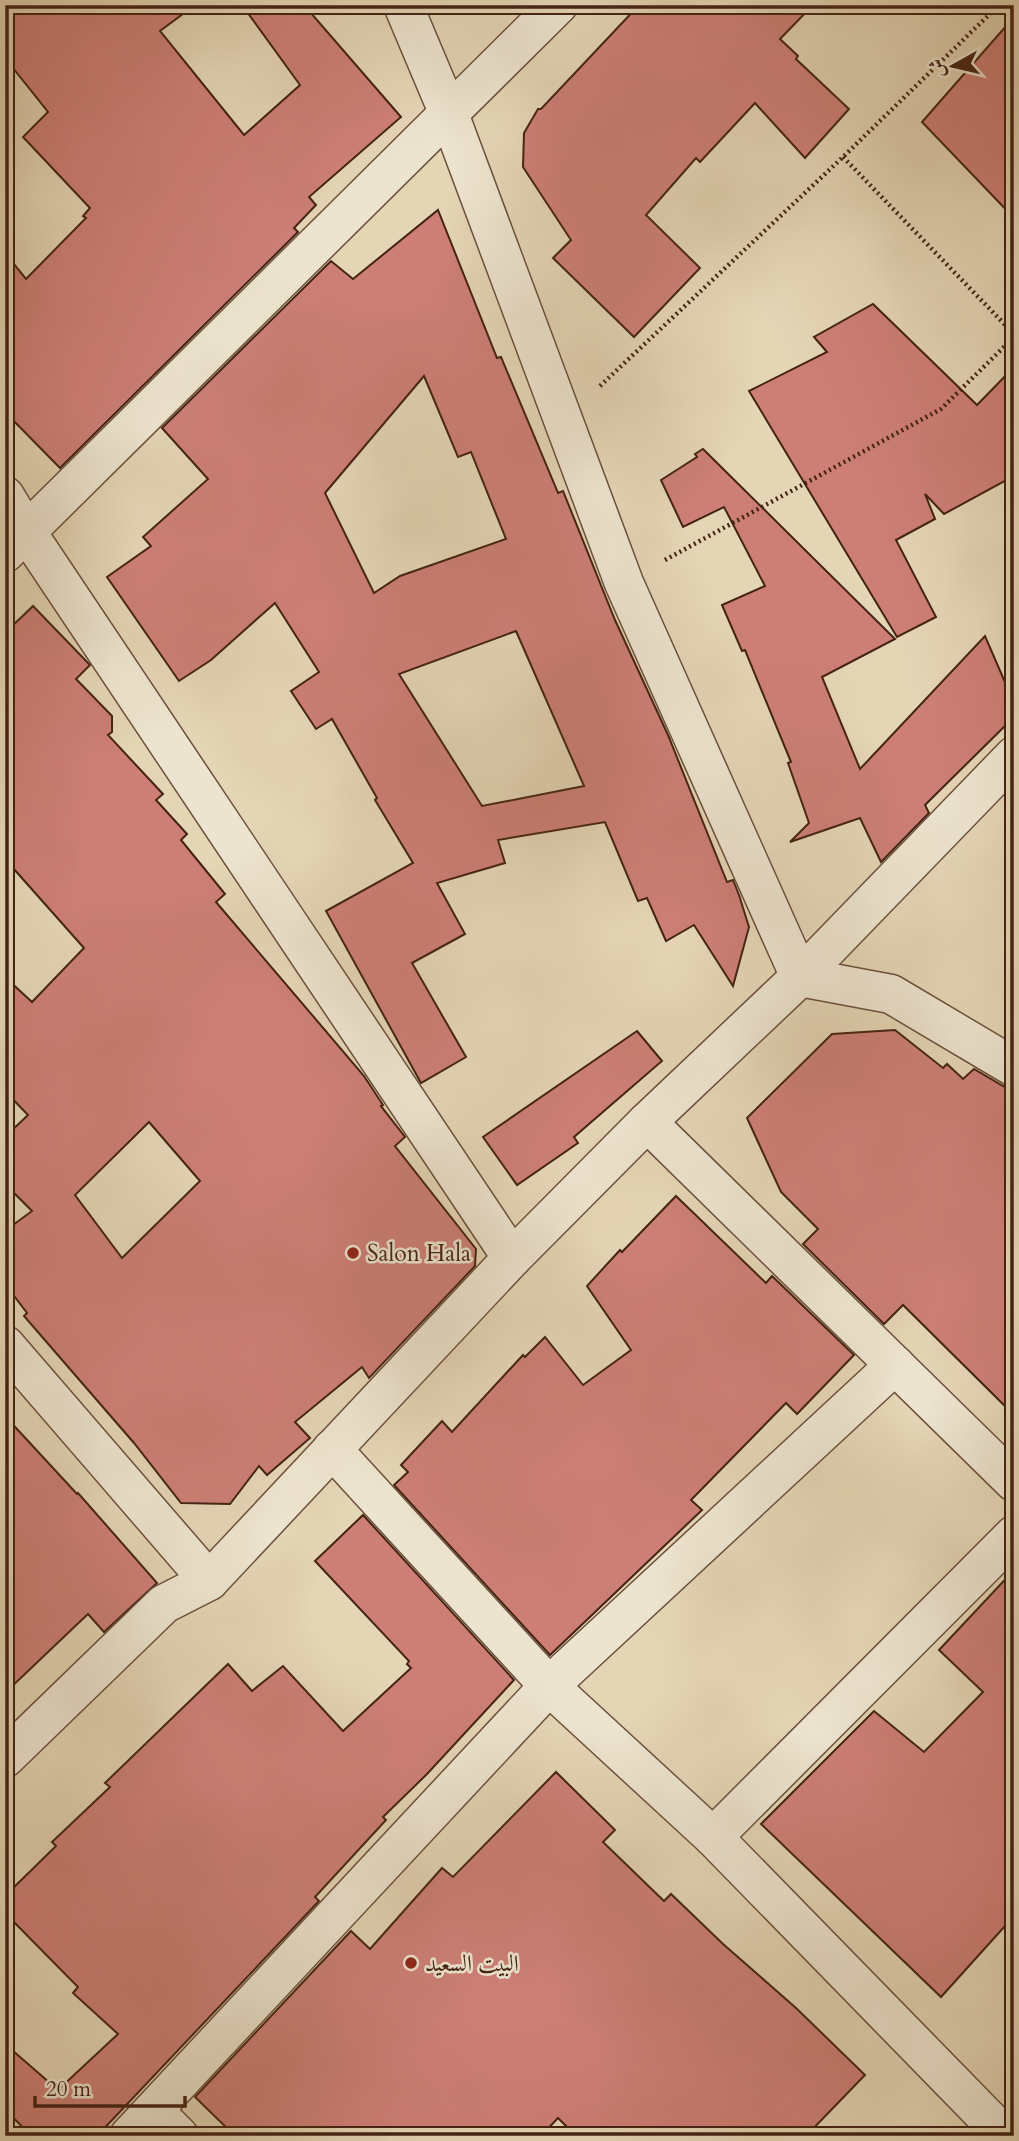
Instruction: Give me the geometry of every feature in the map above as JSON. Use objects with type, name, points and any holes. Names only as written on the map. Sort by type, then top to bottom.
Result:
[{"type":"street","points":[[403,5],[449,114],[624,583],[800,977]]},
{"type":"street","points":[[16,542],[558,5]]},
{"type":"street","points":[[5,496],[16,542],[513,1258]]},
{"type":"street","points":[[5,1758],[164,1604],[209,1581],[513,1258],[648,1122],[800,977],[1011,764]]},
{"type":"street","points":[[800,977],[891,994],[1014,1067]]},
{"type":"street","points":[[648,1122],[1014,1482]]},
{"type":"street","points":[[5,1345],[209,1581]]},
{"type":"street","points":[[154,2127],[549,1686],[895,1365]]},
{"type":"street","points":[[332,1449],[549,1686],[713,1837],[1005,2136]]},
{"type":"street","points":[[713,1837],[1014,1535]]},
{"type":"path","points":[[563,421],[843,157],[999,5]]},
{"type":"path","points":[[624,583],[941,409],[1014,335],[843,157]]},
{"type":"building","points":[[5,5],[195,5],[160,31],[244,135],[300,85],[242,5],[304,5],[401,117],[309,197],[316,205],[294,228],[298,232],[60,468],[5,412],[5,253],[26,279],[86,218],[83,216],[90,208],[23,137],[48,112],[5,58]]},
{"type":"building","points":[[639,5],[813,5],[780,39],[798,56],[796,59],[849,109],[805,158],[755,103],[700,162],[696,158],[646,215],[700,268],[634,337],[553,258],[571,240],[523,167],[524,133],[538,109],[541,109]]},
{"type":"building","points":[[1014,17],[1014,218],[922,122]]},
{"type":"building","points":[[438,210],[497,358],[501,357],[558,493],[563,491],[615,620],[668,735],[727,882],[733,880],[749,927],[733,986],[694,925],[666,941],[647,898],[638,901],[605,822],[498,840],[505,863],[437,883],[465,934],[412,963],[466,1057],[421,1083],[326,911],[413,863],[375,800],[377,798],[332,719],[316,729],[291,691],[319,672],[275,603],[211,660],[179,681],[107,577],[151,546],[143,537],[208,479],[162,428],[331,261],[353,279]],"holes":[[[424,376],[458,457],[471,452],[506,539],[400,576],[374,593],[325,493]],[[516,631],[584,786],[482,806],[399,674]]]},
{"type":"building","points":[[873,304],[977,405],[1014,367],[1014,476],[944,514],[925,494],[935,519],[896,540],[936,617],[897,637],[749,391],[827,352],[814,337]]},
{"type":"building","points":[[703,449],[895,639],[822,677],[860,769],[985,636],[1014,703],[1014,717],[925,805],[929,813],[881,862],[860,818],[790,842],[809,823],[788,763],[791,762],[745,650],[742,651],[722,605],[765,586],[724,507],[683,527],[661,480],[697,457],[695,454]]},
{"type":"building","points":[[33,606],[90,665],[76,679],[112,716],[112,732],[108,735],[163,794],[156,800],[187,834],[181,840],[225,894],[216,902],[364,1076],[383,1105],[381,1106],[405,1137],[395,1146],[476,1249],[475,1266],[369,1378],[362,1367],[295,1422],[310,1438],[267,1475],[259,1466],[230,1504],[181,1503],[134,1443],[24,1316],[27,1313],[5,1284],[5,1231],[32,1211],[5,1184],[5,1137],[28,1115],[5,1091],[5,977],[32,1002],[84,948],[5,859],[5,633]],"holes":[[[149,1122],[200,1181],[122,1258],[75,1195]]]},
{"type":"building","points":[[895,1030],[943,1068],[947,1064],[963,1079],[974,1069],[1003,1086],[1014,1089],[1014,1415],[903,1305],[884,1324],[803,1244],[818,1229],[781,1192],[747,1118],[832,1034]]},
{"type":"building","points":[[637,1031],[662,1061],[574,1137],[578,1143],[517,1185],[483,1137]]},
{"type":"building","points":[[676,1196],[766,1283],[772,1276],[854,1355],[797,1414],[786,1403],[691,1500],[702,1510],[550,1655],[394,1485],[408,1472],[401,1465],[442,1421],[452,1432],[523,1355],[525,1357],[545,1337],[583,1385],[631,1350],[587,1286]]},
{"type":"building","points":[[5,1416],[78,1493],[157,1583],[104,1632],[88,1614],[5,1693]]},
{"type":"building","points":[[363,1515],[514,1680],[383,1817],[386,1820],[315,1897],[319,1901],[97,2136],[31,2136],[5,2109],[5,2044],[58,2090],[118,2034],[73,1993],[78,1987],[5,1913],[5,1896],[56,1846],[52,1842],[110,1787],[105,1783],[228,1664],[252,1691],[283,1666],[343,1731],[411,1668],[407,1664],[409,1661],[315,1561]]},
{"type":"building","points":[[1014,1570],[1014,1916],[941,1997],[761,1824],[874,1711],[924,1752],[983,1692],[939,1650]]},
{"type":"building","points":[[556,1772],[615,1830],[603,1842],[664,1901],[671,1894],[865,2075],[806,2136],[576,2136],[558,2118],[541,2136],[235,2136],[195,2097],[351,1931],[370,1949],[442,1868],[453,1877]]},
{"type":"place","name":"Salon Hala","points":[[353,1253]]},
{"type":"place","name":"البيت السعيد","points":[[411,1963]]}]
